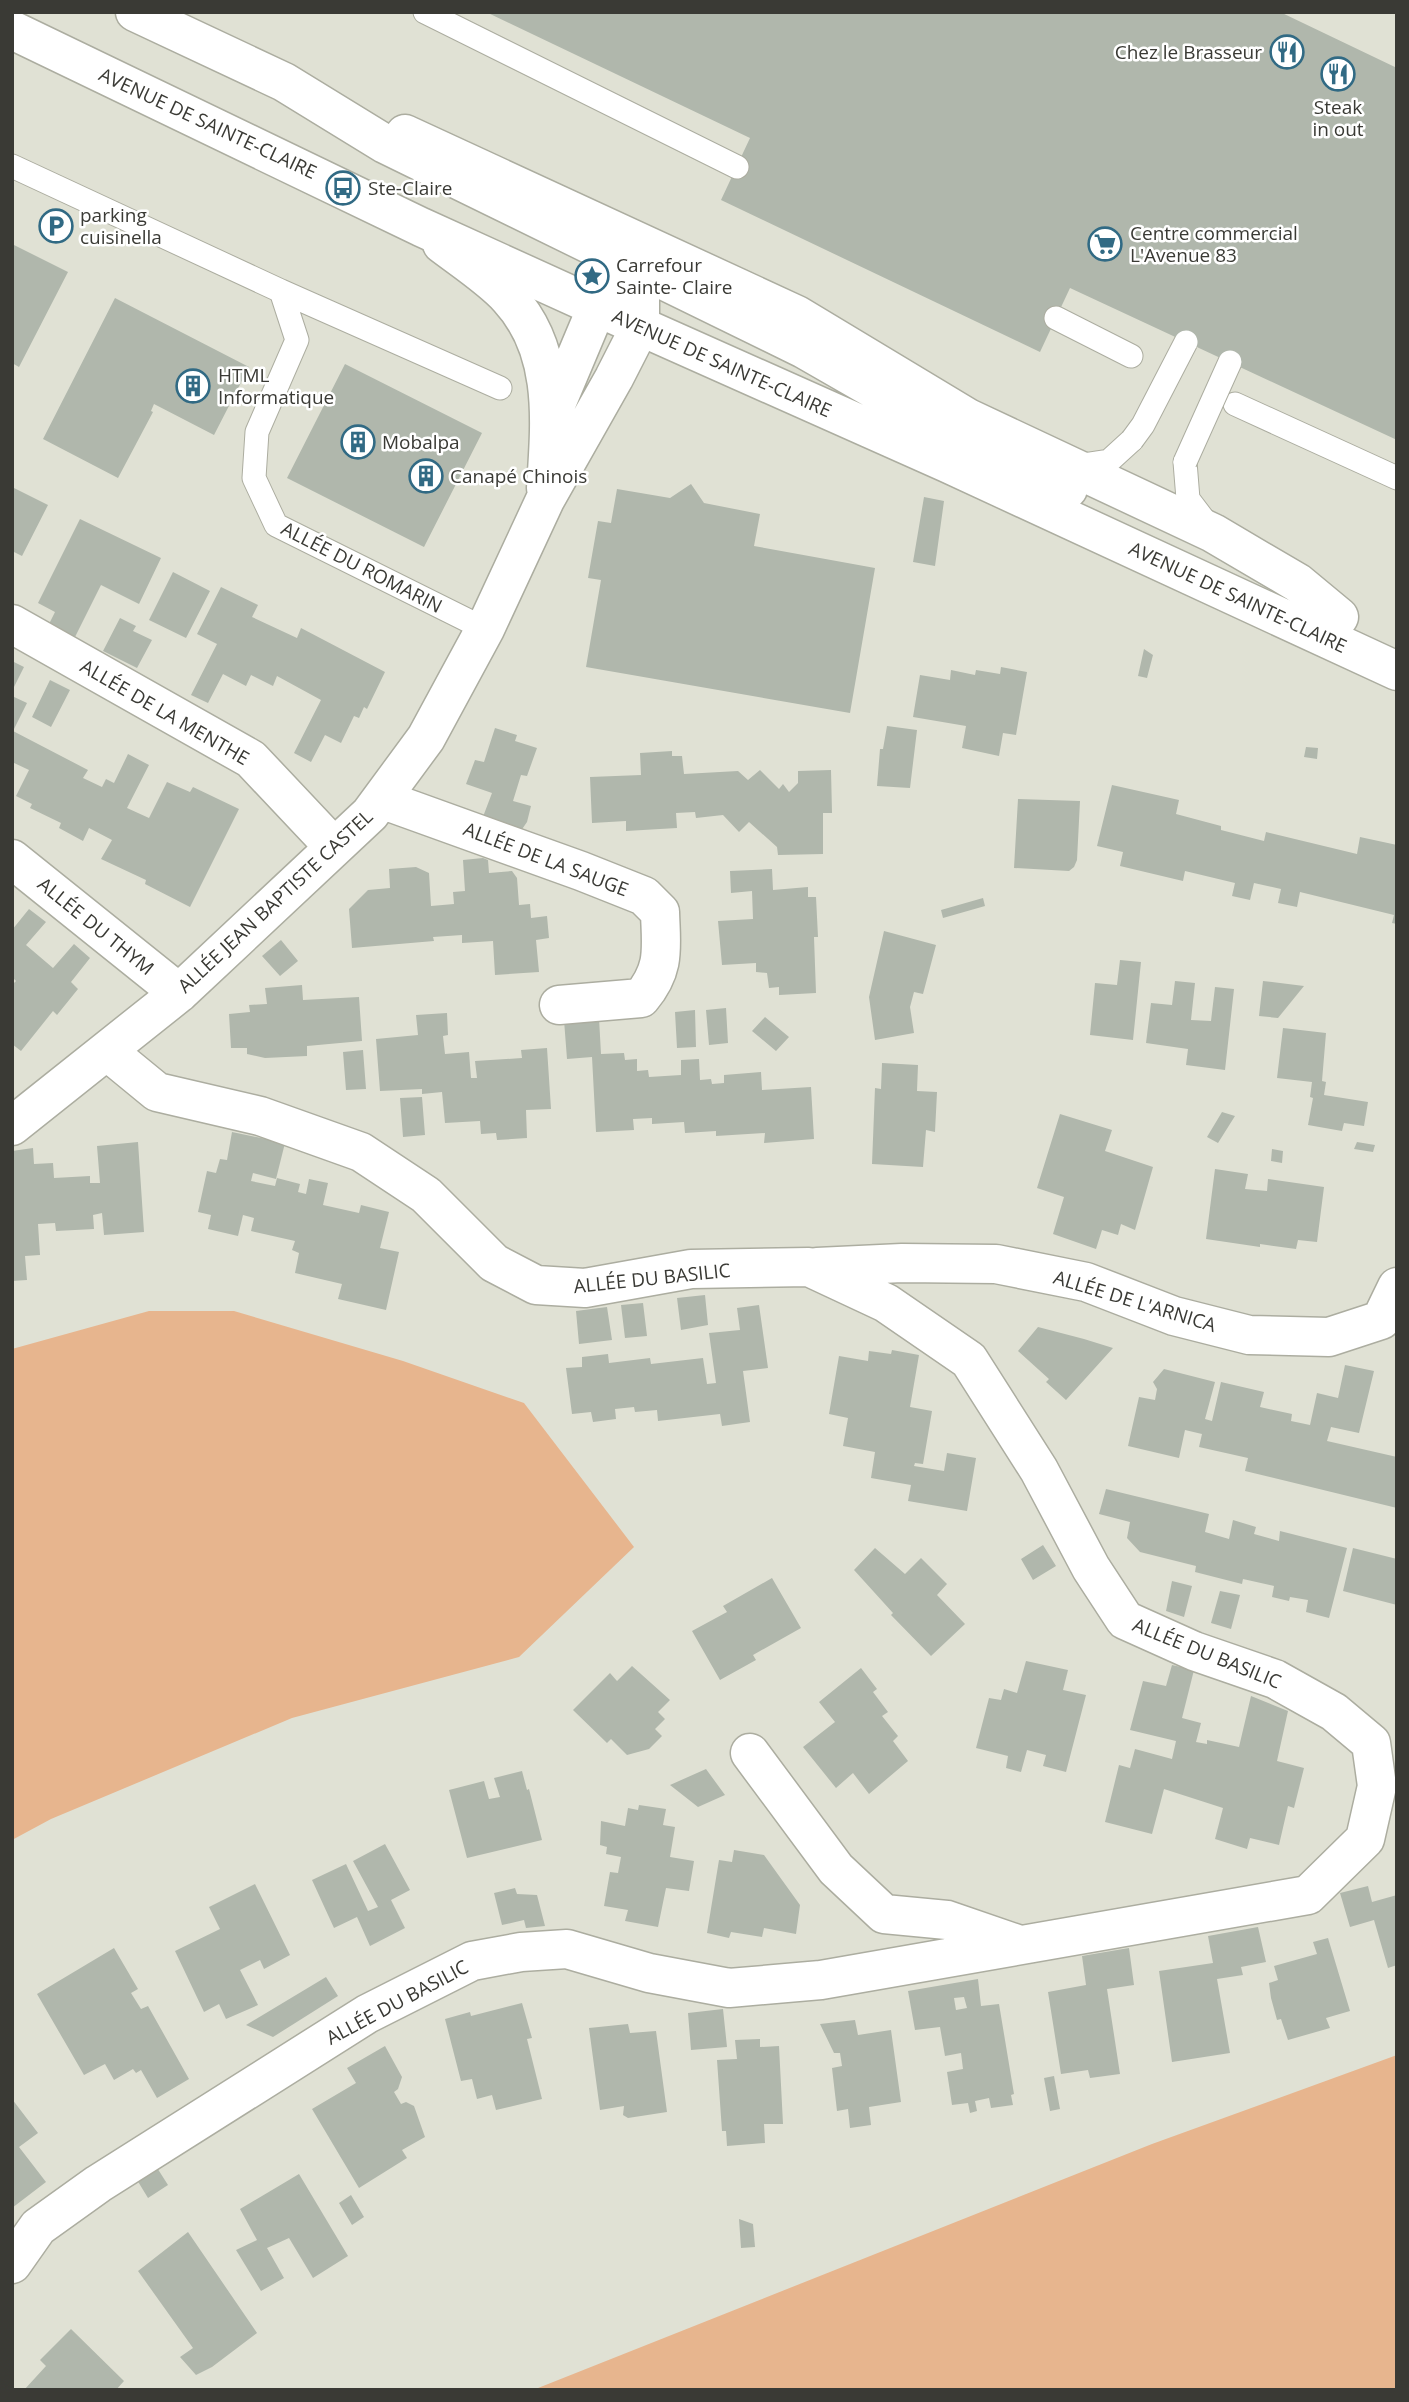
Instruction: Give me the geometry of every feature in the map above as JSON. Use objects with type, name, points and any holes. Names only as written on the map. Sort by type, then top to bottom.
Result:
[{"type":"street","name":"AVENUE DE SAINTE-CLAIRE","points":[[135,12],[797,314],[968,418],[1213,533],[1298,583],[1339,617]]},
{"type":"street","name":"AVENUE DE SAINTE-CLAIRE","points":[[12,30],[421,227],[947,463],[1397,671]]},
{"type":"street","name":"AVENUE DE SAINTE-CLAIRE","points":[[284,82],[385,144],[804,349],[959,438],[1339,617],[1397,650]]},
{"type":"street","points":[[421,227],[509,298],[529,325],[544,365],[550,419],[545,500]]},
{"type":"street","points":[[550,419],[597,307],[640,269]]},
{"type":"street","points":[[640,269],[640,327]]},
{"type":"street","name":"ALLÉE JEAN BAPTISTE CASTEL","points":[[12,1126],[179,993],[370,814],[426,738],[485,629],[545,500],[640,327]]},
{"type":"street","name":"ALLÉE DE LA MENTHE","points":[[12,624],[251,759],[334,847]]},
{"type":"street","name":"ALLÉE DE LA SAUGE","points":[[381,799],[644,896],[660,912],[661,961],[656,978],[641,998],[559,1005]]},
{"type":"street","name":"ALLÉE DU THYM","points":[[12,859],[179,993]]},
{"type":"street","name":"ALLÉE DU BASILIC","points":[[12,2264],[38,2227],[98,2184],[367,2014],[472,1961],[521,1952],[567,1949],[649,1973],[729,1988],[821,1980],[1308,1895],[1365,1839],[1384,1740],[1275,1679],[1194,1651],[1125,1620],[1091,1568],[1039,1471],[969,1360],[886,1303],[808,1267],[691,1269],[585,1288],[536,1285],[494,1264],[426,1195],[361,1152],[260,1116],[157,1091],[107,1051]]},
{"type":"street","name":"ALLÉE DE L'ARNICA","points":[[808,1267],[996,1264],[1086,1282],[1174,1316],[1249,1335],[1329,1338],[1381,1320],[1397,1287]]},
{"type":"street","points":[[750,1753],[835,1869],[884,1914],[947,1920],[1021,1945]]},
{"type":"lane","points":[[425,12],[737,167]]},
{"type":"lane","points":[[12,166],[281,291],[500,387]]},
{"type":"lane","name":"ALLÉE DU ROMARIN","points":[[281,291],[297,340],[257,432],[254,478],[276,524],[485,629]]},
{"type":"lane","points":[[1056,318],[1131,356]]},
{"type":"lane","points":[[1074,466],[1109,461],[1132,440],[1143,425],[1186,342]]},
{"type":"lane","points":[[1213,533],[1188,499],[1185,462],[1230,362]]},
{"type":"lane","points":[[1236,404],[1397,478]]},
{"type":"shaded area","points":[[149,1311],[234,1311],[403,1361],[524,1403],[634,1547],[519,1657],[292,1718],[51,1819],[12,1840],[12,1349]]},
{"type":"shaded area","points":[[1397,2055],[1397,2390],[533,2390],[1152,2144]]},
{"type":"building","name":"Centre commercial L'Avenue 83","points":[[486,12],[1280,12],[1397,68],[1397,440],[1070,288],[1040,352],[721,200],[750,138]]},
{"type":"building","points":[[12,244],[68,272],[19,367],[12,363]]},
{"type":"building","points":[[115,298],[249,367],[214,435],[154,404],[151,411],[153,412],[118,478],[43,439]]},
{"type":"building","name":"Mobalpa","points":[[345,364],[482,433],[424,547],[287,478]]},
{"type":"building","points":[[691,484],[704,503],[760,514],[754,546],[875,568],[850,713],[586,667],[601,580],[588,578],[598,521],[611,523],[617,489],[670,498]]},
{"type":"building","points":[[12,487],[48,505],[22,556],[12,551]]},
{"type":"building","points":[[924,497],[944,501],[935,566],[913,562]]},
{"type":"building","points":[[80,519],[161,558],[139,604],[101,585],[75,637],[49,624],[55,612],[38,603]]},
{"type":"building","points":[[173,572],[210,591],[186,638],[149,620]]},
{"type":"building","points":[[221,587],[258,605],[252,617],[297,638],[301,628],[385,672],[367,709],[364,707],[359,718],[354,716],[341,743],[325,735],[311,762],[294,753],[321,700],[277,676],[273,686],[251,675],[246,686],[223,674],[208,703],[191,695],[217,644],[197,634]]},
{"type":"building","points":[[120,618],[136,626],[133,631],[152,640],[137,668],[103,651]]},
{"type":"building","points":[[1144,649],[1153,655],[1147,678],[1138,676]]},
{"type":"building","points":[[12,661],[24,667],[12,691]]},
{"type":"building","points":[[1001,667],[1027,672],[1016,735],[1003,733],[999,756],[962,748],[966,726],[913,717],[920,675],[950,680],[951,670],[975,675],[976,670],[1000,674]]},
{"type":"building","points":[[50,680],[70,690],[51,727],[32,717]]},
{"type":"building","points":[[12,696],[27,703],[13,731],[88,770],[83,778],[102,787],[106,779],[114,783],[128,754],[149,765],[127,808],[149,818],[167,782],[190,792],[193,787],[239,809],[190,907],[145,884],[146,880],[101,859],[112,840],[89,828],[83,841],[59,828],[61,823],[30,808],[32,804],[16,796],[29,770],[12,762]]},
{"type":"building","points":[[887,726],[917,730],[910,788],[877,786],[880,749],[883,749]]},
{"type":"building","points":[[495,728],[517,735],[515,741],[537,748],[527,776],[521,775],[513,801],[531,806],[527,822],[518,835],[481,822],[492,793],[466,784],[475,760],[484,762]]},
{"type":"building","points":[[1306,747],[1318,748],[1317,759],[1304,757]]},
{"type":"building","points":[[672,751],[672,756],[682,756],[684,774],[738,771],[748,780],[760,770],[779,789],[783,784],[789,792],[798,783],[798,771],[831,770],[832,813],[823,813],[823,854],[778,855],[777,847],[749,822],[739,832],[723,815],[696,818],[695,812],[676,813],[677,828],[626,831],[626,821],[592,823],[590,777],[641,775],[640,753]]},
{"type":"building","points":[[1112,785],[1179,800],[1176,814],[1264,841],[1266,832],[1357,854],[1360,837],[1397,845],[1397,924],[1392,923],[1394,915],[1300,892],[1297,907],[1278,903],[1281,889],[1254,883],[1250,900],[1232,896],[1235,883],[1185,871],[1183,881],[1120,866],[1123,852],[1097,846]]},
{"type":"building","points":[[1018,799],[1080,801],[1077,860],[1069,871],[1014,868]]},
{"type":"building","points":[[463,860],[488,860],[489,873],[512,871],[517,878],[519,905],[530,904],[531,918],[547,916],[549,938],[536,940],[539,972],[495,975],[493,941],[462,943],[462,935],[433,937],[434,941],[352,948],[349,909],[368,890],[390,888],[389,869],[416,867],[429,873],[431,906],[454,904],[453,892],[465,891]]},
{"type":"building","points":[[772,869],[773,890],[808,887],[808,897],[816,897],[816,993],[779,995],[779,987],[769,988],[767,973],[756,972],[756,963],[722,965],[718,921],[753,919],[752,891],[731,893],[730,871]]},
{"type":"building","points":[[983,898],[985,906],[943,918],[941,910]]},
{"type":"building","points":[[29,909],[46,922],[26,945],[53,968],[74,944],[90,958],[71,982],[78,989],[57,1015],[53,1011],[21,1051],[12,1044],[12,985],[16,981],[12,977],[12,930]]},
{"type":"building","points":[[884,931],[936,945],[923,994],[914,992],[910,1007],[914,1033],[875,1040],[869,997]]},
{"type":"building","points":[[281,940],[298,961],[280,976],[262,956]]},
{"type":"building","points":[[1120,960],[1141,962],[1133,1040],[1090,1035],[1095,983],[1117,985]]},
{"type":"building","points":[[1175,981],[1195,983],[1191,1020],[1211,1021],[1215,987],[1234,989],[1225,1070],[1186,1065],[1188,1049],[1146,1043],[1151,1003],[1172,1005]]},
{"type":"building","points":[[1263,981],[1304,986],[1278,1018],[1259,1016]]},
{"type":"building","points":[[302,985],[303,1000],[359,997],[362,1041],[307,1046],[307,1056],[265,1058],[247,1054],[247,1048],[231,1048],[229,1014],[250,1012],[249,1005],[267,1004],[265,988]]},
{"type":"building","points":[[726,1008],[728,1043],[709,1045],[706,1010]]},
{"type":"building","points":[[695,1010],[696,1047],[677,1048],[675,1012]]},
{"type":"building","points":[[447,1013],[448,1035],[443,1036],[445,1054],[469,1052],[471,1078],[477,1078],[475,1061],[522,1058],[521,1050],[547,1048],[551,1109],[526,1110],[527,1138],[497,1140],[496,1133],[481,1134],[480,1121],[445,1123],[442,1092],[422,1094],[422,1089],[380,1091],[376,1039],[418,1035],[416,1015]]},
{"type":"building","points":[[765,1017],[789,1037],[776,1051],[752,1031]]},
{"type":"building","points":[[599,1018],[601,1054],[624,1053],[625,1060],[637,1059],[637,1071],[648,1070],[649,1077],[681,1075],[681,1060],[699,1059],[700,1080],[711,1079],[712,1084],[724,1083],[724,1075],[761,1072],[762,1090],[811,1087],[814,1139],[764,1143],[765,1133],[716,1136],[716,1131],[685,1133],[684,1122],[652,1124],[652,1118],[633,1119],[634,1130],[596,1132],[592,1057],[567,1059],[564,1020]]},
{"type":"building","points":[[1283,1028],[1326,1033],[1322,1081],[1326,1082],[1324,1095],[1368,1102],[1364,1126],[1344,1123],[1342,1131],[1308,1125],[1313,1098],[1310,1097],[1312,1082],[1277,1078]]},
{"type":"building","points":[[363,1050],[366,1089],[346,1090],[343,1052]]},
{"type":"building","points":[[882,1063],[918,1065],[917,1091],[937,1092],[935,1132],[926,1130],[923,1167],[872,1164],[875,1088],[881,1089]]},
{"type":"building","points":[[422,1097],[425,1135],[403,1137],[400,1098]]},
{"type":"building","points":[[1222,1112],[1235,1116],[1218,1143],[1207,1137]]},
{"type":"building","points":[[1060,1114],[1112,1130],[1105,1151],[1153,1167],[1135,1230],[1121,1224],[1118,1235],[1102,1230],[1096,1249],[1053,1234],[1064,1197],[1037,1188]]},
{"type":"building","points":[[232,1132],[285,1143],[276,1179],[253,1173],[251,1181],[275,1186],[277,1178],[300,1184],[298,1192],[306,1194],[309,1179],[328,1183],[323,1205],[359,1213],[361,1205],[389,1212],[380,1248],[399,1252],[386,1310],[338,1299],[342,1284],[295,1273],[299,1253],[292,1250],[295,1241],[251,1231],[254,1218],[243,1215],[238,1236],[208,1229],[211,1215],[198,1212],[207,1171],[216,1173],[220,1159],[227,1160]]},
{"type":"building","points":[[138,1142],[144,1232],[104,1235],[102,1213],[93,1215],[94,1229],[56,1231],[55,1223],[38,1224],[40,1255],[25,1256],[27,1280],[12,1281],[12,1151],[33,1148],[34,1164],[53,1163],[54,1178],[90,1176],[90,1183],[100,1183],[97,1146]]},
{"type":"building","points":[[1357,1142],[1375,1145],[1373,1152],[1354,1149]]},
{"type":"building","points":[[1272,1149],[1283,1151],[1282,1163],[1271,1161]]},
{"type":"building","points":[[1215,1169],[1248,1174],[1245,1189],[1267,1191],[1268,1179],[1324,1187],[1317,1242],[1298,1240],[1296,1249],[1206,1239]]},
{"type":"building","points":[[705,1295],[708,1325],[681,1330],[677,1298]]},
{"type":"building","points":[[643,1303],[647,1336],[625,1338],[621,1305]]},
{"type":"building","points":[[759,1305],[768,1368],[743,1371],[750,1422],[722,1426],[720,1414],[658,1421],[657,1410],[635,1412],[634,1407],[615,1409],[616,1419],[593,1422],[591,1412],[572,1414],[566,1368],[582,1367],[582,1357],[608,1354],[609,1363],[650,1358],[651,1364],[703,1358],[707,1384],[716,1383],[709,1333],[740,1330],[737,1308]]},
{"type":"building","points":[[607,1307],[612,1340],[579,1344],[576,1311]]},
{"type":"building","points":[[1038,1327],[1113,1348],[1066,1400],[1046,1382],[1049,1379],[1018,1351]]},
{"type":"building","points":[[892,1350],[919,1355],[910,1407],[932,1411],[923,1464],[915,1463],[914,1466],[944,1471],[947,1453],[976,1458],[967,1511],[908,1501],[911,1485],[871,1478],[875,1452],[843,1446],[848,1418],[829,1414],[839,1356],[868,1361],[869,1351],[891,1354]]},
{"type":"building","points":[[1345,1365],[1374,1371],[1359,1433],[1331,1427],[1327,1441],[1397,1457],[1397,1508],[1245,1471],[1248,1458],[1199,1447],[1202,1434],[1185,1430],[1179,1458],[1128,1446],[1139,1397],[1155,1400],[1157,1389],[1153,1382],[1164,1369],[1215,1382],[1205,1419],[1212,1421],[1221,1382],[1264,1392],[1260,1407],[1292,1414],[1291,1421],[1310,1425],[1317,1393],[1338,1398]]},
{"type":"building","points":[[1106,1489],[1209,1514],[1205,1532],[1229,1539],[1233,1520],[1256,1527],[1254,1534],[1279,1541],[1280,1531],[1347,1548],[1329,1618],[1306,1612],[1308,1600],[1290,1597],[1289,1601],[1272,1597],[1274,1586],[1243,1579],[1242,1584],[1195,1572],[1196,1566],[1140,1552],[1127,1538],[1130,1522],[1099,1514]]},
{"type":"building","points":[[1043,1545],[1056,1566],[1033,1580],[1021,1559]]},
{"type":"building","points":[[875,1548],[905,1574],[921,1558],[947,1584],[937,1595],[965,1624],[931,1656],[891,1615],[893,1613],[854,1570]]},
{"type":"building","points":[[1353,1548],[1397,1559],[1397,1605],[1343,1591]]},
{"type":"building","points":[[772,1578],[801,1628],[753,1655],[756,1660],[720,1680],[692,1631],[727,1612],[723,1606]]},
{"type":"building","points":[[1172,1581],[1192,1586],[1184,1617],[1166,1611]]},
{"type":"building","points":[[1220,1591],[1240,1595],[1231,1629],[1211,1623]]},
{"type":"building","points":[[1026,1661],[1068,1670],[1063,1690],[1086,1695],[1066,1772],[1043,1766],[1046,1755],[1027,1750],[1021,1772],[1006,1768],[1008,1756],[976,1748],[989,1698],[1001,1700],[1004,1689],[1017,1693]]},
{"type":"building","points":[[1172,1665],[1194,1670],[1182,1718],[1201,1723],[1196,1742],[1207,1744],[1207,1740],[1239,1747],[1251,1696],[1288,1711],[1277,1761],[1304,1768],[1294,1808],[1288,1806],[1279,1845],[1250,1838],[1247,1849],[1215,1839],[1223,1808],[1164,1789],[1152,1834],[1105,1822],[1119,1765],[1130,1768],[1135,1749],[1172,1759],[1176,1741],[1130,1730],[1143,1681],[1166,1686]]},
{"type":"building","points":[[632,1666],[670,1700],[658,1712],[665,1719],[655,1729],[662,1736],[649,1749],[627,1755],[611,1739],[607,1743],[573,1710],[610,1673],[617,1681]]},
{"type":"building","points":[[861,1668],[877,1689],[873,1692],[888,1712],[882,1716],[898,1736],[893,1741],[908,1761],[869,1794],[853,1773],[836,1788],[803,1747],[835,1722],[819,1702]]},
{"type":"building","points":[[706,1769],[725,1795],[698,1807],[670,1785]]},
{"type":"building","points":[[522,1771],[542,1840],[467,1858],[449,1790],[484,1781],[489,1799],[500,1797],[494,1778]]},
{"type":"building","points":[[639,1805],[666,1809],[663,1825],[675,1827],[670,1857],[694,1861],[689,1891],[666,1888],[658,1927],[625,1921],[628,1910],[604,1906],[610,1872],[618,1873],[621,1857],[606,1854],[607,1847],[600,1845],[601,1821],[625,1826],[628,1808],[638,1810]]},
{"type":"building","points":[[385,1844],[410,1890],[391,1900],[405,1928],[370,1946],[357,1917],[334,1928],[312,1880],[346,1864],[368,1911],[378,1907],[353,1861]]},
{"type":"building","points":[[734,1850],[764,1855],[800,1905],[796,1934],[764,1928],[762,1937],[731,1932],[729,1938],[707,1933],[719,1860],[732,1862]]},
{"type":"building","points":[[255,1884],[290,1955],[264,1969],[260,1960],[240,1970],[258,2005],[226,2019],[219,2004],[204,2012],[175,1951],[220,1929],[209,1907]]},
{"type":"building","points":[[1368,1886],[1372,1902],[1397,1895],[1397,1965],[1388,1968],[1374,1920],[1350,1927],[1340,1893]]},
{"type":"building","points":[[515,1888],[517,1894],[537,1895],[545,1926],[526,1928],[524,1920],[502,1925],[494,1893]]},
{"type":"building","points":[[1258,1927],[1266,1962],[1241,1967],[1243,1975],[1217,1979],[1230,2053],[1172,2062],[1159,1971],[1213,1963],[1208,1936]]},
{"type":"building","points":[[1328,1938],[1350,2011],[1326,2018],[1330,2028],[1288,2040],[1281,2019],[1277,2020],[1271,1998],[1269,1983],[1278,1980],[1274,1966],[1317,1954],[1313,1942]]},
{"type":"building","points":[[114,1948],[138,1989],[131,1993],[141,2009],[148,2006],[189,2079],[157,2098],[141,2070],[136,2073],[133,2069],[114,2080],[105,2064],[84,2075],[37,1994]]},
{"type":"building","points":[[1129,1948],[1134,1985],[1107,1989],[1120,2074],[1090,2078],[1088,2070],[1061,2074],[1048,1992],[1086,1985],[1082,1956]]},
{"type":"building","points":[[326,1977],[338,1996],[273,2037],[246,2025]]},
{"type":"building","points":[[978,1979],[981,2006],[999,2004],[1014,2094],[1011,2095],[1013,2105],[991,2108],[989,2098],[975,2101],[977,2111],[970,2113],[968,2103],[952,2105],[947,2072],[963,2069],[961,2053],[945,2056],[940,2027],[915,2030],[908,1991]],"holes":[[[964,1997],[967,2008],[956,2010],[954,1998]]]},
{"type":"building","points":[[522,2003],[532,2038],[527,2039],[542,2099],[496,2110],[492,2095],[477,2099],[472,2079],[461,2081],[445,2019],[470,2012],[471,2016]]},
{"type":"building","points":[[723,2009],[727,2047],[691,2050],[688,2013]]},
{"type":"building","points":[[855,2020],[858,2035],[891,2030],[901,2102],[869,2107],[871,2125],[850,2128],[848,2109],[837,2111],[832,2068],[842,2066],[840,2053],[834,2053],[820,2024]]},
{"type":"building","points":[[628,2024],[630,2033],[656,2031],[667,2112],[628,2118],[623,2115],[624,2106],[600,2110],[589,2028]]},
{"type":"building","points":[[760,2039],[760,2047],[779,2046],[783,2124],[764,2124],[765,2143],[727,2146],[726,2131],[722,2131],[717,2060],[737,2059],[735,2040]]},
{"type":"building","points":[[385,2046],[402,2077],[398,2089],[394,2092],[401,2104],[406,2102],[414,2106],[425,2137],[402,2150],[407,2158],[359,2188],[312,2109],[356,2083],[347,2068]]},
{"type":"building","points":[[1054,2076],[1060,2109],[1050,2111],[1044,2078]]},
{"type":"building","points":[[12,2099],[38,2133],[19,2147],[46,2182],[12,2208]]},
{"type":"building","points":[[154,2163],[168,2185],[148,2198],[134,2175]]},
{"type":"building","points":[[299,2174],[348,2256],[313,2278],[289,2238],[267,2248],[284,2278],[261,2291],[236,2250],[257,2240],[240,2209]]},
{"type":"building","points":[[351,2195],[364,2217],[352,2225],[339,2203]]},
{"type":"building","points":[[739,2219],[753,2224],[755,2247],[741,2248]]},
{"type":"building","points":[[188,2232],[257,2333],[212,2367],[196,2375],[180,2357],[193,2348],[138,2271]]},
{"type":"building","points":[[71,2329],[124,2381],[116,2390],[24,2390],[46,2366],[40,2360]]},
{"type":"place","name":"Chez le Brasseur","points":[[1287,52]]},
{"type":"place","name":"Steak in out","points":[[1338,74]]},
{"type":"place","name":"Ste-Claire","points":[[343,188]]},
{"type":"place","name":"parking cuisinella","points":[[56,226]]},
{"type":"place","name":"Centre commercial L'Avenue 83","points":[[1105,244]]},
{"type":"place","name":"Carrefour Sainte- Claire","points":[[592,276]]},
{"type":"place","name":"HTML Informatique","points":[[193,386]]},
{"type":"place","name":"Mobalpa","points":[[358,442]]},
{"type":"place","name":"Canapé Chinois","points":[[426,476]]}]
